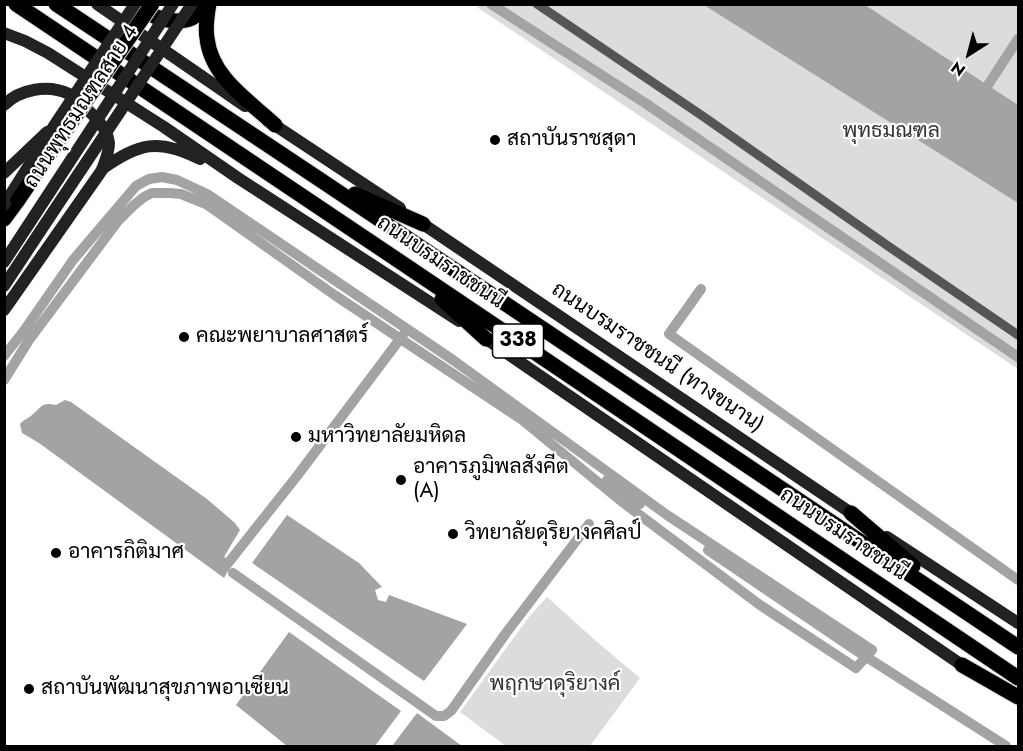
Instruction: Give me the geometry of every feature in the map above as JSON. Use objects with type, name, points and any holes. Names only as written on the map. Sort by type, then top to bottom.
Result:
[{"type":"main road","name":"ถนนบรมราชชนนี","points":[[16,4],[1018,678]]},
{"type":"main road","name":"ถนนบรมราชชนนี","points":[[56,4],[1013,644]]},
{"type":"main road","name":"ถนนบรมราชชนนี (ทางขนาน)","points":[[98,4],[243,105],[1018,623]]},
{"type":"main road","points":[[135,4],[156,17],[171,21],[192,18],[208,4]]},
{"type":"main road","name":"ถนนพุทธมณฑลสาย 4","points":[[4,205],[135,4]]},
{"type":"main road","points":[[4,219],[152,4]]},
{"type":"main road","name":"ถนนพุทธมณฑลสาย 4","points":[[4,262],[173,4]]},
{"type":"main road","points":[[4,286],[192,4]]},
{"type":"main road","points":[[208,4],[206,35],[210,54],[219,72],[231,86],[275,125]]},
{"type":"main road","points":[[4,33],[25,40],[48,53],[164,127],[238,178]]},
{"type":"main road","points":[[4,105],[18,94],[40,88],[66,93],[74,97],[96,118],[107,136],[109,146],[102,170],[4,310]]},
{"type":"main road","points":[[4,173],[54,126]]},
{"type":"main road","points":[[102,170],[131,151],[150,146],[161,146],[187,153],[238,178]]},
{"type":"main road","name":"338","points":[[238,178],[486,339],[1018,703]]},
{"type":"main road","points":[[319,179],[423,224]]},
{"type":"main road","points":[[402,263],[486,339]]},
{"type":"main road","points":[[851,513],[913,566],[1013,644]]},
{"type":"main road","points":[[962,665],[1018,697]]},
{"type":"street","points":[[537,4],[1018,335]]},
{"type":"green space","name":"พุทธมณฑล","points":[[474,5],[1018,5],[1018,369]]},
{"type":"green space","name":"พฤกษาดุริยางค์","points":[[547,597],[640,678],[590,746],[506,746],[460,712],[528,618]]},
{"type":"shaded area","points":[[704,5],[865,5],[1018,105],[1018,203]]},
{"type":"shaded area","points":[[65,400],[207,499],[235,523],[240,530],[224,557],[233,562],[224,578],[22,433],[20,424],[43,405],[56,405]]},
{"type":"shaded area","points":[[287,515],[359,563],[382,587],[375,590],[378,600],[386,602],[389,595],[467,624],[424,681],[252,563]]},
{"type":"shaded area","points":[[289,632],[401,711],[375,746],[287,746],[236,705]]},
{"type":"shaded area","points":[[417,713],[462,746],[392,746]]},
{"type":"waterway","points":[[491,4],[645,103],[1018,357]]},
{"type":"waterway","points":[[988,85],[1018,39]]},
{"type":"waterway","points":[[4,356],[73,260],[136,186],[149,179],[162,177],[177,180],[207,194],[453,360],[667,515],[872,650],[856,668],[760,605],[621,501],[521,419],[333,294],[206,204],[181,194],[152,193],[134,205],[118,221],[29,340],[4,380]]},
{"type":"waterway","points":[[701,289],[669,334],[1018,580]]},
{"type":"waterway","points":[[225,567],[403,335]]},
{"type":"waterway","points":[[607,480],[640,504]]},
{"type":"waterway","points":[[233,573],[436,716],[444,716],[451,711],[506,633],[589,524]]},
{"type":"waterway","points":[[708,550],[857,651],[1006,746]]},
{"type":"place","name":"สถาบันราชสุดา","points":[[495,140]]},
{"type":"place","name":"คณะพยาบาลศาสตร์","points":[[184,337]]},
{"type":"place","name":"มหาวิทยาลัยมหิดล","points":[[296,437]]},
{"type":"place","name":"อาคารภูมิพลสังคีต (A)","points":[[401,480]]},
{"type":"place","name":"วิทยาลัยดุริยางคศิลป์","points":[[453,534]]},
{"type":"place","name":"อาคารกิติมาศ","points":[[56,553]]},
{"type":"place","name":"สถาบันพัฒนาสุขภาพอาเซียน","points":[[29,689]]}]
